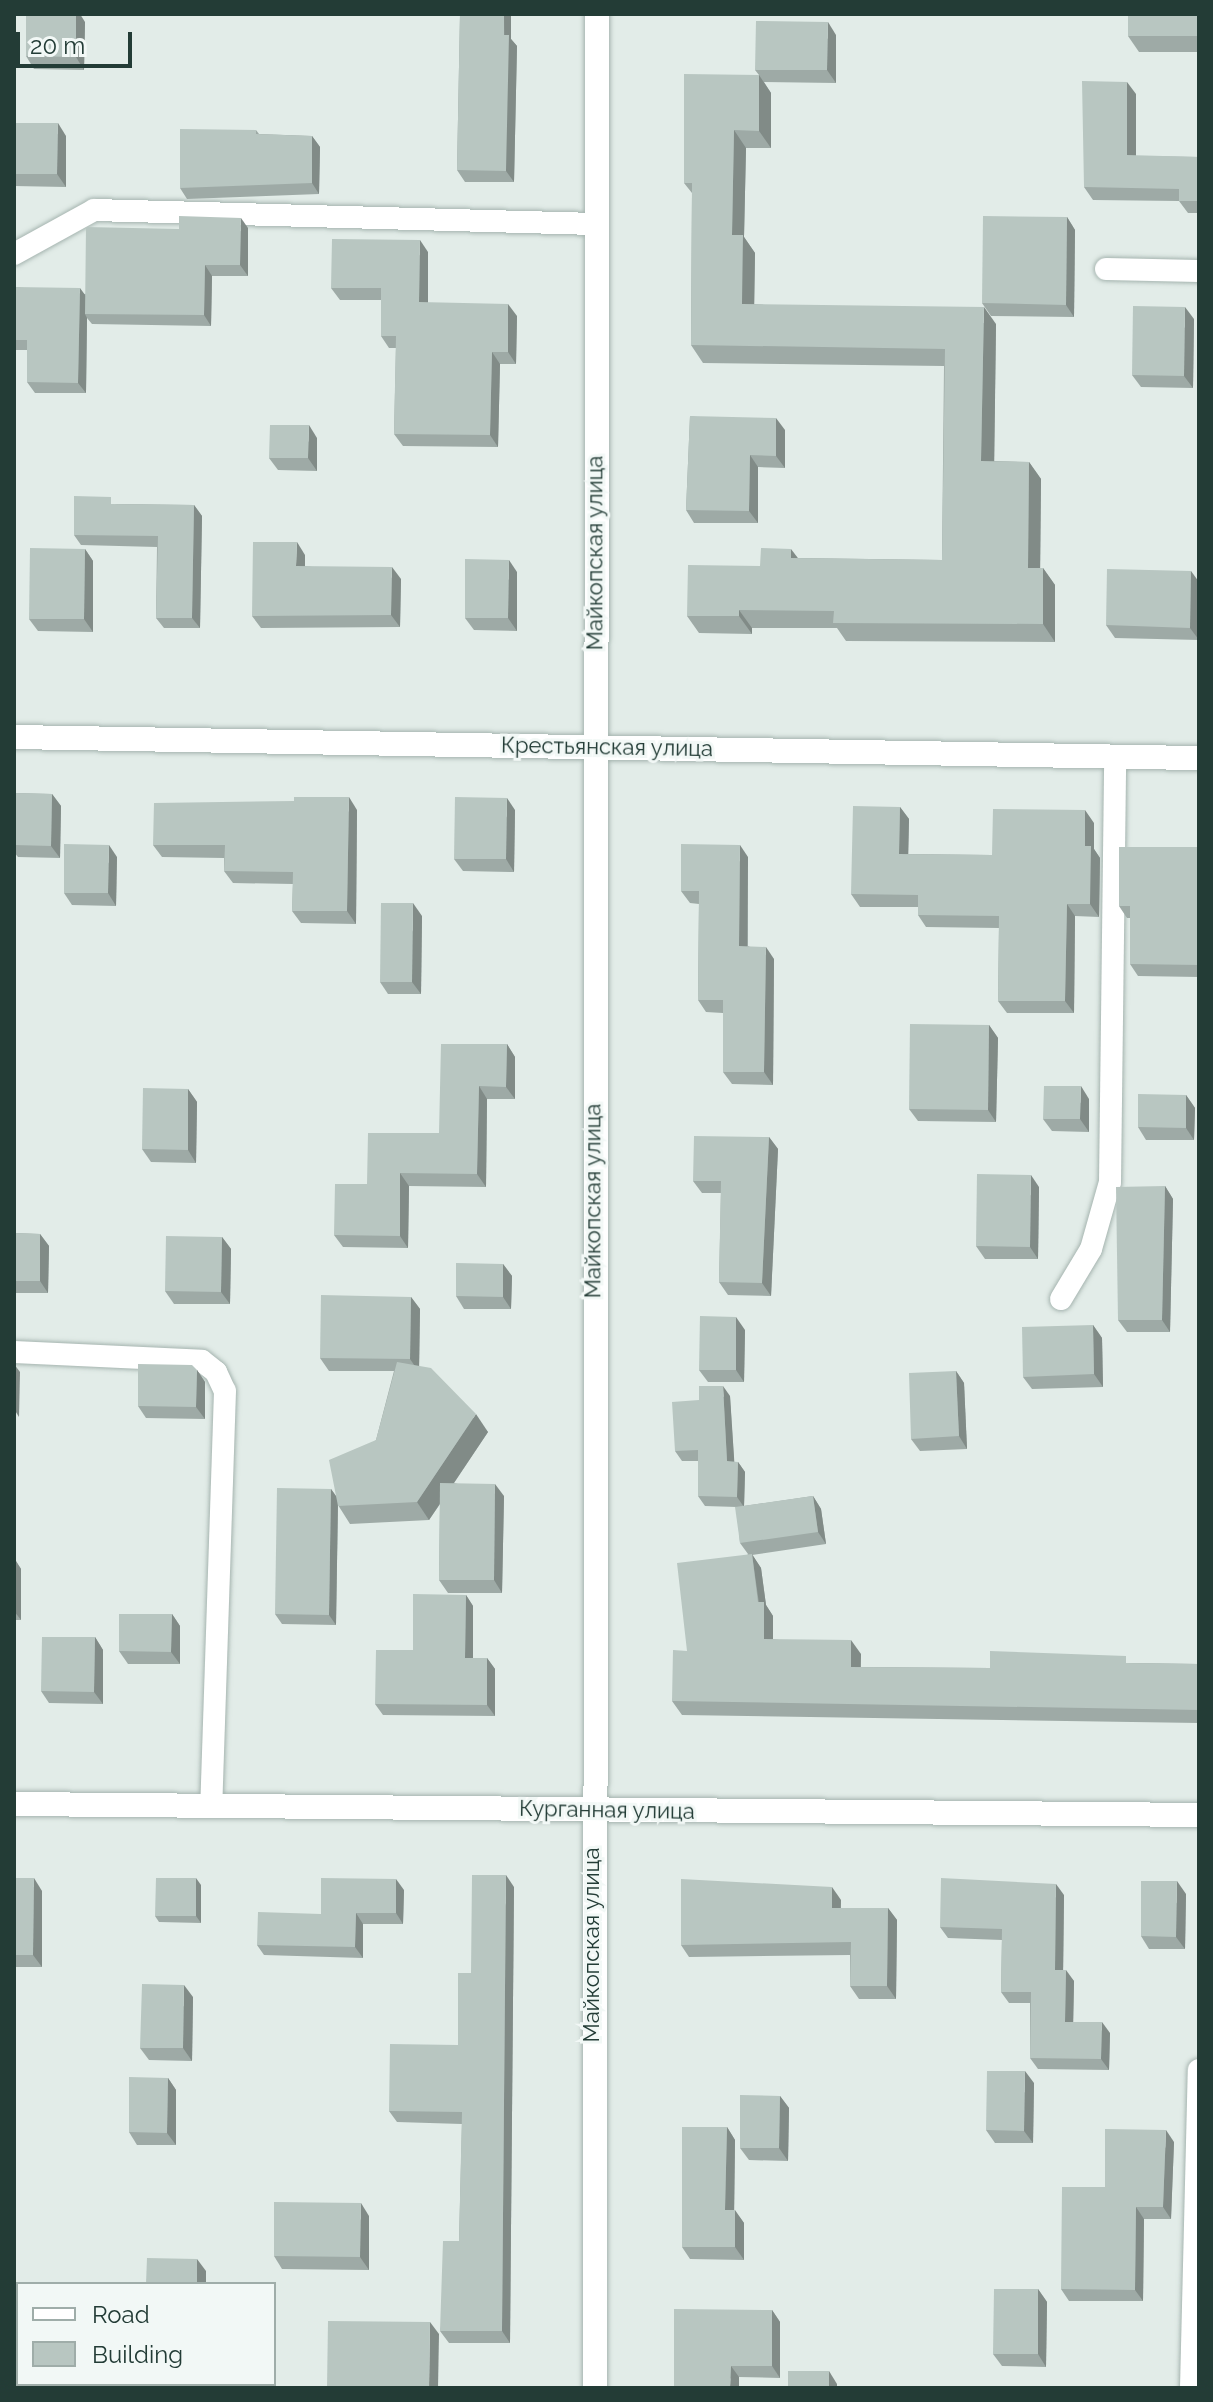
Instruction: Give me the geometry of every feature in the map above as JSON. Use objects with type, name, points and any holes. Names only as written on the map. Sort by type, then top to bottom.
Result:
[{"type":"street","name":"Майкопская улица","points":[[595,2388],[592,1810],[597,14]]},
{"type":"street","name":"Крестьянская улица","points":[[14,737],[1199,758]]},
{"type":"street","name":"Курганная улица","points":[[14,1804],[1199,1815]]},
{"type":"lane","points":[[14,254],[94,210],[596,224]]},
{"type":"lane","points":[[1106,269],[1199,271]]},
{"type":"lane","points":[[1061,1299],[1091,1249],[1110,1182],[1115,758]]},
{"type":"lane","points":[[14,1352],[202,1361],[216,1372],[225,1391],[211,1806]]},
{"type":"lane","points":[[1191,2388],[1199,2070]]},
{"type":"building","points":[[26,14],[76,14],[76,57],[26,56]]},
{"type":"building","points":[[460,14],[504,14],[504,35],[509,35],[506,171],[457,170]]},
{"type":"building","points":[[1128,14],[1199,14],[1199,36],[1128,36]]},
{"type":"building","points":[[756,21],[828,22],[827,70],[755,70]]},
{"type":"building","points":[[684,74],[759,75],[759,131],[734,130],[732,235],[743,235],[742,304],[984,307],[981,461],[1029,462],[1028,568],[1043,568],[1043,624],[833,623],[834,611],[739,610],[739,616],[687,616],[688,565],[760,566],[761,548],[791,549],[791,558],[942,560],[945,349],[691,345],[692,183],[684,183]]},
{"type":"building","points":[[1082,81],[1127,82],[1127,155],[1199,157],[1199,201],[1179,201],[1179,189],[1084,187]]},
{"type":"building","points":[[14,123],[58,123],[57,174],[14,174]]},
{"type":"building","points":[[180,129],[256,130],[256,134],[312,136],[312,183],[180,188]]},
{"type":"building","points":[[179,216],[241,218],[240,265],[205,265],[204,315],[85,314],[86,227],[179,229]]},
{"type":"building","points":[[983,216],[1067,217],[1066,305],[982,303]]},
{"type":"building","points":[[332,239],[420,240],[419,302],[508,304],[508,352],[492,352],[490,435],[394,434],[396,336],[381,336],[381,288],[331,288]]},
{"type":"building","points":[[14,287],[80,288],[78,383],[27,382],[27,340],[14,340]]},
{"type":"building","points":[[1133,306],[1185,307],[1184,376],[1132,375]]},
{"type":"building","points":[[690,416],[776,418],[776,456],[750,455],[749,511],[686,510]]},
{"type":"building","points":[[270,425],[309,425],[308,458],[269,458]]},
{"type":"building","points":[[74,496],[111,497],[111,504],[194,505],[192,618],[156,618],[158,536],[74,535]]},
{"type":"building","points":[[253,542],[297,542],[296,566],[392,567],[391,615],[252,616]]},
{"type":"building","points":[[30,548],[85,549],[84,619],[29,619]]},
{"type":"building","points":[[465,559],[509,560],[508,618],[465,618]]},
{"type":"building","points":[[1107,569],[1191,571],[1190,628],[1106,625]]},
{"type":"building","points":[[14,793],[52,794],[51,846],[14,845]]},
{"type":"building","points":[[294,797],[349,797],[347,911],[292,911],[293,872],[224,871],[225,845],[153,845],[154,803],[294,801]]},
{"type":"building","points":[[455,797],[507,798],[506,859],[454,859]]},
{"type":"building","points":[[853,806],[900,807],[899,854],[992,855],[993,809],[1085,810],[1085,846],[1091,846],[1090,904],[1067,904],[1065,1001],[998,1001],[999,916],[918,915],[918,895],[851,894]]},
{"type":"building","points":[[64,844],[109,845],[108,893],[64,893]]},
{"type":"building","points":[[681,844],[740,845],[739,946],[766,947],[764,1072],[723,1072],[723,1000],[698,1000],[699,891],[681,891]]},
{"type":"building","points":[[1119,847],[1199,847],[1199,965],[1130,964],[1130,906],[1119,906]]},
{"type":"building","points":[[381,903],[413,903],[412,982],[380,982]]},
{"type":"building","points":[[910,1024],[989,1025],[988,1110],[909,1109]]},
{"type":"building","points":[[441,1044],[507,1044],[506,1087],[479,1086],[477,1174],[400,1173],[400,1236],[334,1235],[335,1184],[367,1184],[368,1133],[439,1133]]},
{"type":"building","points":[[1044,1086],[1081,1086],[1080,1119],[1043,1119]]},
{"type":"building","points":[[143,1088],[188,1089],[188,1150],[142,1149]]},
{"type":"building","points":[[1138,1094],[1186,1095],[1186,1128],[1138,1127]]},
{"type":"building","points":[[694,1136],[769,1137],[762,1283],[719,1282],[721,1181],[693,1181]]},
{"type":"building","points":[[977,1174],[1031,1175],[1030,1247],[976,1246]]},
{"type":"building","points":[[1165,1186],[1162,1320],[1118,1320],[1116,1187]]},
{"type":"building","points":[[14,1233],[40,1234],[40,1281],[14,1281]]},
{"type":"building","points":[[166,1236],[222,1237],[221,1292],[165,1291]]},
{"type":"building","points":[[456,1263],[503,1264],[503,1297],[456,1296]]},
{"type":"building","points":[[321,1295],[411,1297],[410,1359],[320,1358]]},
{"type":"building","points":[[700,1316],[736,1317],[736,1370],[699,1370]]},
{"type":"building","points":[[1093,1325],[1094,1374],[1023,1377],[1022,1327]]},
{"type":"building","points":[[397,1362],[431,1368],[476,1414],[417,1502],[338,1506],[329,1460],[376,1440]]},
{"type":"building","points":[[138,1364],[192,1365],[197,1370],[196,1407],[138,1406]]},
{"type":"building","points":[[956,1371],[959,1436],[911,1439],[909,1373]]},
{"type":"building","points":[[699,1386],[723,1386],[727,1461],[738,1462],[737,1497],[698,1496],[698,1450],[675,1451],[672,1402],[699,1400]]},
{"type":"building","points":[[440,1483],[495,1484],[494,1580],[439,1580]]},
{"type":"building","points":[[277,1488],[331,1489],[329,1615],[275,1614]]},
{"type":"building","points":[[813,1496],[818,1532],[740,1543],[735,1507]]},
{"type":"building","points":[[752,1554],[758,1602],[764,1602],[764,1639],[851,1640],[851,1667],[990,1668],[990,1651],[1126,1656],[1126,1663],[1199,1664],[1199,1710],[672,1701],[673,1650],[687,1651],[677,1563]]},
{"type":"building","points":[[413,1594],[466,1595],[465,1658],[487,1658],[487,1705],[375,1704],[376,1650],[413,1650]]},
{"type":"building","points":[[119,1614],[172,1614],[171,1652],[119,1651]]},
{"type":"building","points":[[42,1637],[95,1637],[94,1692],[41,1691]]},
{"type":"building","points":[[472,1875],[506,1875],[502,2331],[440,2331],[443,2241],[459,2241],[462,2112],[389,2111],[390,2044],[458,2045],[458,1973],[471,1973]]},
{"type":"building","points":[[14,1878],[34,1878],[33,1955],[14,1955]]},
{"type":"building","points":[[156,1878],[196,1878],[196,1916],[155,1916]]},
{"type":"building","points":[[321,1878],[396,1879],[396,1913],[356,1913],[355,1947],[257,1945],[258,1912],[321,1914]]},
{"type":"building","points":[[941,1878],[1056,1884],[1055,1970],[1066,1970],[1065,2022],[1102,2022],[1101,2059],[1030,2058],[1031,1992],[1001,1992],[1002,1929],[940,1927]]},
{"type":"building","points":[[681,1879],[832,1887],[832,1908],[888,1908],[887,1986],[850,1986],[851,1942],[681,1945]]},
{"type":"building","points":[[1141,1881],[1177,1881],[1176,1937],[1141,1936]]},
{"type":"building","points":[[142,1984],[184,1985],[183,2048],[140,2048]]},
{"type":"building","points":[[987,2071],[1025,2071],[1024,2131],[986,2130]]},
{"type":"building","points":[[129,2077],[168,2078],[167,2133],[129,2132]]},
{"type":"building","points":[[740,2095],[780,2096],[779,2148],[740,2148]]},
{"type":"building","points":[[682,2127],[727,2127],[725,2210],[735,2210],[735,2247],[682,2247]]},
{"type":"building","points":[[1105,2129],[1166,2130],[1163,2207],[1136,2207],[1135,2290],[1061,2289],[1062,2187],[1105,2187]]},
{"type":"building","points":[[274,2202],[361,2203],[360,2257],[274,2256]]},
{"type":"building","points":[[147,2258],[197,2259],[197,2282],[146,2282]]},
{"type":"building","points":[[994,2289],[1038,2289],[1038,2354],[993,2354]]},
{"type":"building","points":[[674,2309],[772,2310],[772,2366],[731,2366],[730,2388],[674,2388]]},
{"type":"building","points":[[328,2321],[430,2322],[429,2388],[327,2388]]},
{"type":"building","points":[[14,2350],[16,2386],[222,2386],[222,2388],[14,2388]]},
{"type":"building","points":[[788,2371],[829,2371],[829,2388],[788,2388]]}]
